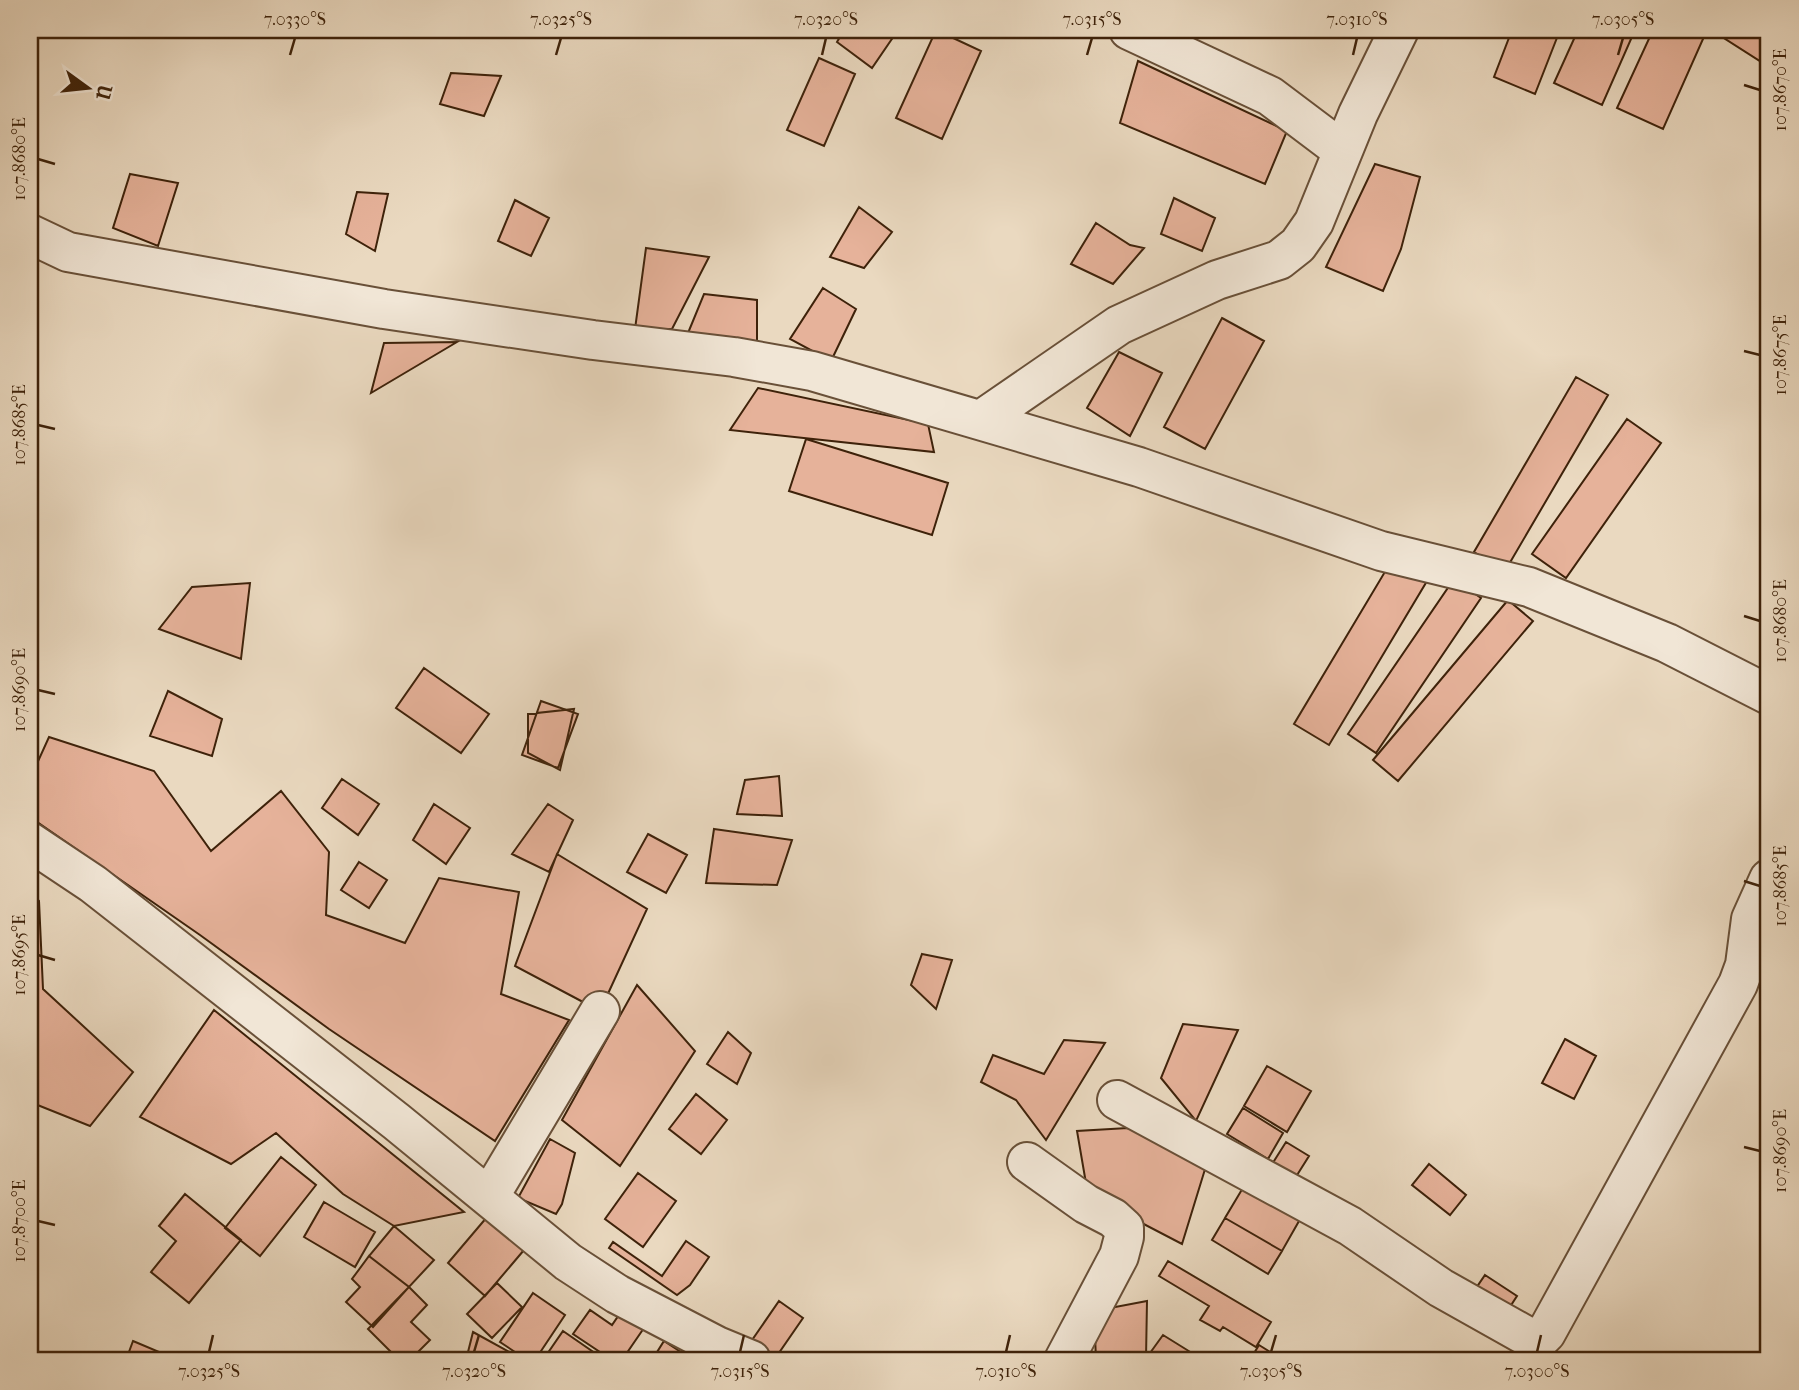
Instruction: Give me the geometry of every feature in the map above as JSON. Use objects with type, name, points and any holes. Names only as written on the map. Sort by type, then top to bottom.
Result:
[{"type":"street","points":[[1129,30],[1270,96],[1343,151]]},
{"type":"street","points":[[981,420],[1119,325],[1217,280],[1279,260],[1298,245],[1314,222],[1358,114],[1399,30]]},
{"type":"street","points":[[30,234],[68,252],[384,309],[593,340],[734,357],[812,371],[1139,467],[1381,551],[1529,587],[1667,643],[1769,695]]},
{"type":"street","points":[[30,842],[93,884],[397,1122],[568,1262],[617,1294],[717,1346],[751,1360]]},
{"type":"street","points":[[1116,1100],[1350,1226],[1451,1294],[1530,1338],[1541,1338],[1553,1321],[1738,984],[1745,965],[1751,919],[1769,879]]},
{"type":"street","points":[[489,1197],[600,1011]]},
{"type":"street","points":[[1027,1162],[1124,1227],[1119,1256],[1064,1360]]},
{"type":"building","points":[[844,30],[898,30],[872,68],[837,42]]},
{"type":"building","points":[[936,30],[981,51],[942,139],[896,118]]},
{"type":"building","points":[[1512,30],[1560,30],[1535,94],[1494,77]]},
{"type":"building","points":[[1578,30],[1635,30],[1602,105],[1554,83]]},
{"type":"building","points":[[1653,30],[1707,30],[1663,129],[1617,108]]},
{"type":"building","points":[[1719,30],[1769,30],[1769,53],[1763,63],[1716,33]]},
{"type":"building","points":[[819,58],[855,74],[824,146],[787,130]]},
{"type":"building","points":[[1138,61],[1287,131],[1265,184],[1120,123]]},
{"type":"building","points":[[451,73],[501,76],[484,116],[440,104]]},
{"type":"building","points":[[1375,164],[1420,177],[1401,249],[1383,291],[1326,267]]},
{"type":"building","points":[[130,174],[178,183],[158,246],[113,228]]},
{"type":"building","points":[[357,192],[388,194],[375,251],[346,234]]},
{"type":"building","points":[[1174,198],[1215,218],[1202,251],[1161,234]]},
{"type":"building","points":[[515,200],[549,218],[531,256],[498,241]]},
{"type":"building","points":[[859,207],[892,232],[864,268],[830,257]]},
{"type":"building","points":[[1096,223],[1130,245],[1144,248],[1113,284],[1071,264]]},
{"type":"building","points":[[646,248],[709,257],[672,329],[635,329]]},
{"type":"building","points":[[823,288],[856,309],[831,361],[790,339]]},
{"type":"building","points":[[704,294],[757,300],[757,343],[688,333]]},
{"type":"building","points":[[1222,318],[1264,341],[1205,449],[1164,427]]},
{"type":"building","points":[[457,342],[371,393],[384,343]]},
{"type":"building","points":[[1119,352],[1162,373],[1130,436],[1087,408]]},
{"type":"building","points":[[1576,377],[1608,395],[1505,571],[1474,552]]},
{"type":"building","points":[[758,388],[928,424],[934,452],[730,430]]},
{"type":"building","points":[[1627,419],[1661,443],[1566,578],[1532,554]]},
{"type":"building","points":[[806,439],[948,483],[932,535],[789,491]]},
{"type":"building","points":[[1392,560],[1427,581],[1329,745],[1294,724]]},
{"type":"building","points":[[1454,579],[1481,598],[1376,753],[1348,734]]},
{"type":"building","points":[[250,583],[241,659],[159,629],[192,587]]},
{"type":"building","points":[[1508,600],[1533,621],[1398,781],[1373,760]]},
{"type":"building","points":[[424,668],[489,714],[461,753],[396,708]]},
{"type":"building","points":[[168,691],[222,719],[212,756],[150,736]]},
{"type":"building","points":[[541,701],[578,714],[558,768],[522,755]]},
{"type":"building","points":[[574,709],[560,770],[528,753],[528,714]]},
{"type":"building","points":[[49,737],[154,771],[211,851],[281,791],[329,852],[326,915],[405,943],[439,878],[519,892],[501,994],[569,1020],[495,1141],[329,1029],[30,817],[30,779]]},
{"type":"building","points":[[779,776],[782,816],[737,814],[745,780]]},
{"type":"building","points":[[342,779],[379,804],[358,835],[322,808]]},
{"type":"building","points":[[434,804],[470,828],[446,864],[413,840]]},
{"type":"building","points":[[548,804],[573,820],[549,872],[512,854]]},
{"type":"building","points":[[714,829],[792,840],[777,885],[706,883]]},
{"type":"building","points":[[648,834],[687,855],[666,893],[627,872]]},
{"type":"building","points":[[557,854],[647,909],[600,1011],[515,966]]},
{"type":"building","points":[[359,862],[387,880],[369,908],[341,890]]},
{"type":"building","points":[[30,892],[39,901],[43,989],[133,1072],[90,1126],[30,1102]]},
{"type":"building","points":[[922,954],[952,960],[936,1009],[911,985]]},
{"type":"building","points":[[637,985],[695,1051],[620,1166],[562,1120]]},
{"type":"building","points":[[214,1010],[464,1212],[394,1226],[343,1194],[276,1133],[231,1164],[140,1117]]},
{"type":"building","points":[[1183,1024],[1238,1030],[1196,1121],[1161,1078]]},
{"type":"building","points":[[728,1032],[751,1053],[737,1084],[707,1064]]},
{"type":"building","points":[[1565,1039],[1596,1056],[1574,1099],[1542,1083]]},
{"type":"building","points":[[1064,1040],[1105,1043],[1046,1140],[1016,1100],[981,1082],[993,1055],[1044,1074]]},
{"type":"building","points":[[1267,1066],[1311,1091],[1287,1132],[1244,1106]]},
{"type":"building","points":[[696,1094],[727,1120],[701,1154],[669,1129]]},
{"type":"building","points":[[1243,1108],[1283,1133],[1268,1159],[1227,1134]]},
{"type":"building","points":[[1128,1128],[1210,1153],[1182,1244],[1088,1195],[1077,1131]]},
{"type":"building","points":[[550,1139],[575,1153],[562,1204],[556,1214],[518,1198]]},
{"type":"building","points":[[1286,1142],[1309,1156],[1287,1191],[1264,1177]]},
{"type":"building","points":[[281,1157],[316,1185],[260,1256],[225,1228]]},
{"type":"building","points":[[1429,1164],[1466,1195],[1450,1215],[1412,1185]]},
{"type":"building","points":[[638,1173],[676,1201],[643,1247],[605,1219]]},
{"type":"building","points":[[1247,1181],[1303,1214],[1282,1251],[1225,1218]]},
{"type":"building","points":[[185,1194],[241,1240],[189,1303],[151,1272],[176,1241],[159,1226]]},
{"type":"building","points":[[324,1202],[375,1232],[355,1267],[304,1237]]},
{"type":"building","points":[[487,1217],[524,1250],[485,1296],[448,1263]]},
{"type":"building","points":[[1225,1218],[1282,1251],[1268,1274],[1212,1240]]},
{"type":"building","points":[[394,1226],[434,1260],[409,1287],[369,1256]]},
{"type":"building","points":[[686,1241],[709,1257],[690,1285],[677,1295],[609,1248],[613,1242],[662,1276]]},
{"type":"building","points":[[369,1256],[409,1287],[373,1327],[346,1302],[360,1287],[352,1279]]},
{"type":"building","points":[[1168,1261],[1271,1322],[1256,1347],[1223,1327],[1220,1331],[1200,1320],[1209,1306],[1159,1276]]},
{"type":"building","points":[[1485,1275],[1517,1296],[1502,1319],[1470,1297]]},
{"type":"building","points":[[497,1283],[522,1307],[492,1338],[467,1314]]},
{"type":"building","points":[[409,1287],[427,1305],[411,1322],[430,1340],[410,1360],[399,1360],[368,1329]]},
{"type":"building","points":[[533,1293],[565,1315],[535,1360],[527,1360],[500,1342]]},
{"type":"building","points":[[779,1301],[803,1318],[774,1360],[750,1343]]},
{"type":"building","points":[[1147,1301],[1146,1358],[1096,1360],[1094,1311]]},
{"type":"building","points":[[623,1309],[646,1325],[622,1360],[612,1360],[573,1334],[590,1310],[612,1325]]},
{"type":"building","points":[[563,1331],[605,1360],[543,1360]]},
{"type":"building","points":[[473,1332],[524,1360],[466,1360]]},
{"type":"building","points":[[1163,1335],[1200,1358],[1199,1360],[1145,1360]]},
{"type":"building","points":[[133,1341],[164,1354],[162,1360],[126,1360]]},
{"type":"building","points":[[664,1341],[693,1360],[652,1360]]},
{"type":"building","points":[[1259,1345],[1283,1360],[1250,1360]]},
{"type":"building","points":[[641,1353],[652,1360],[637,1360]]}]
